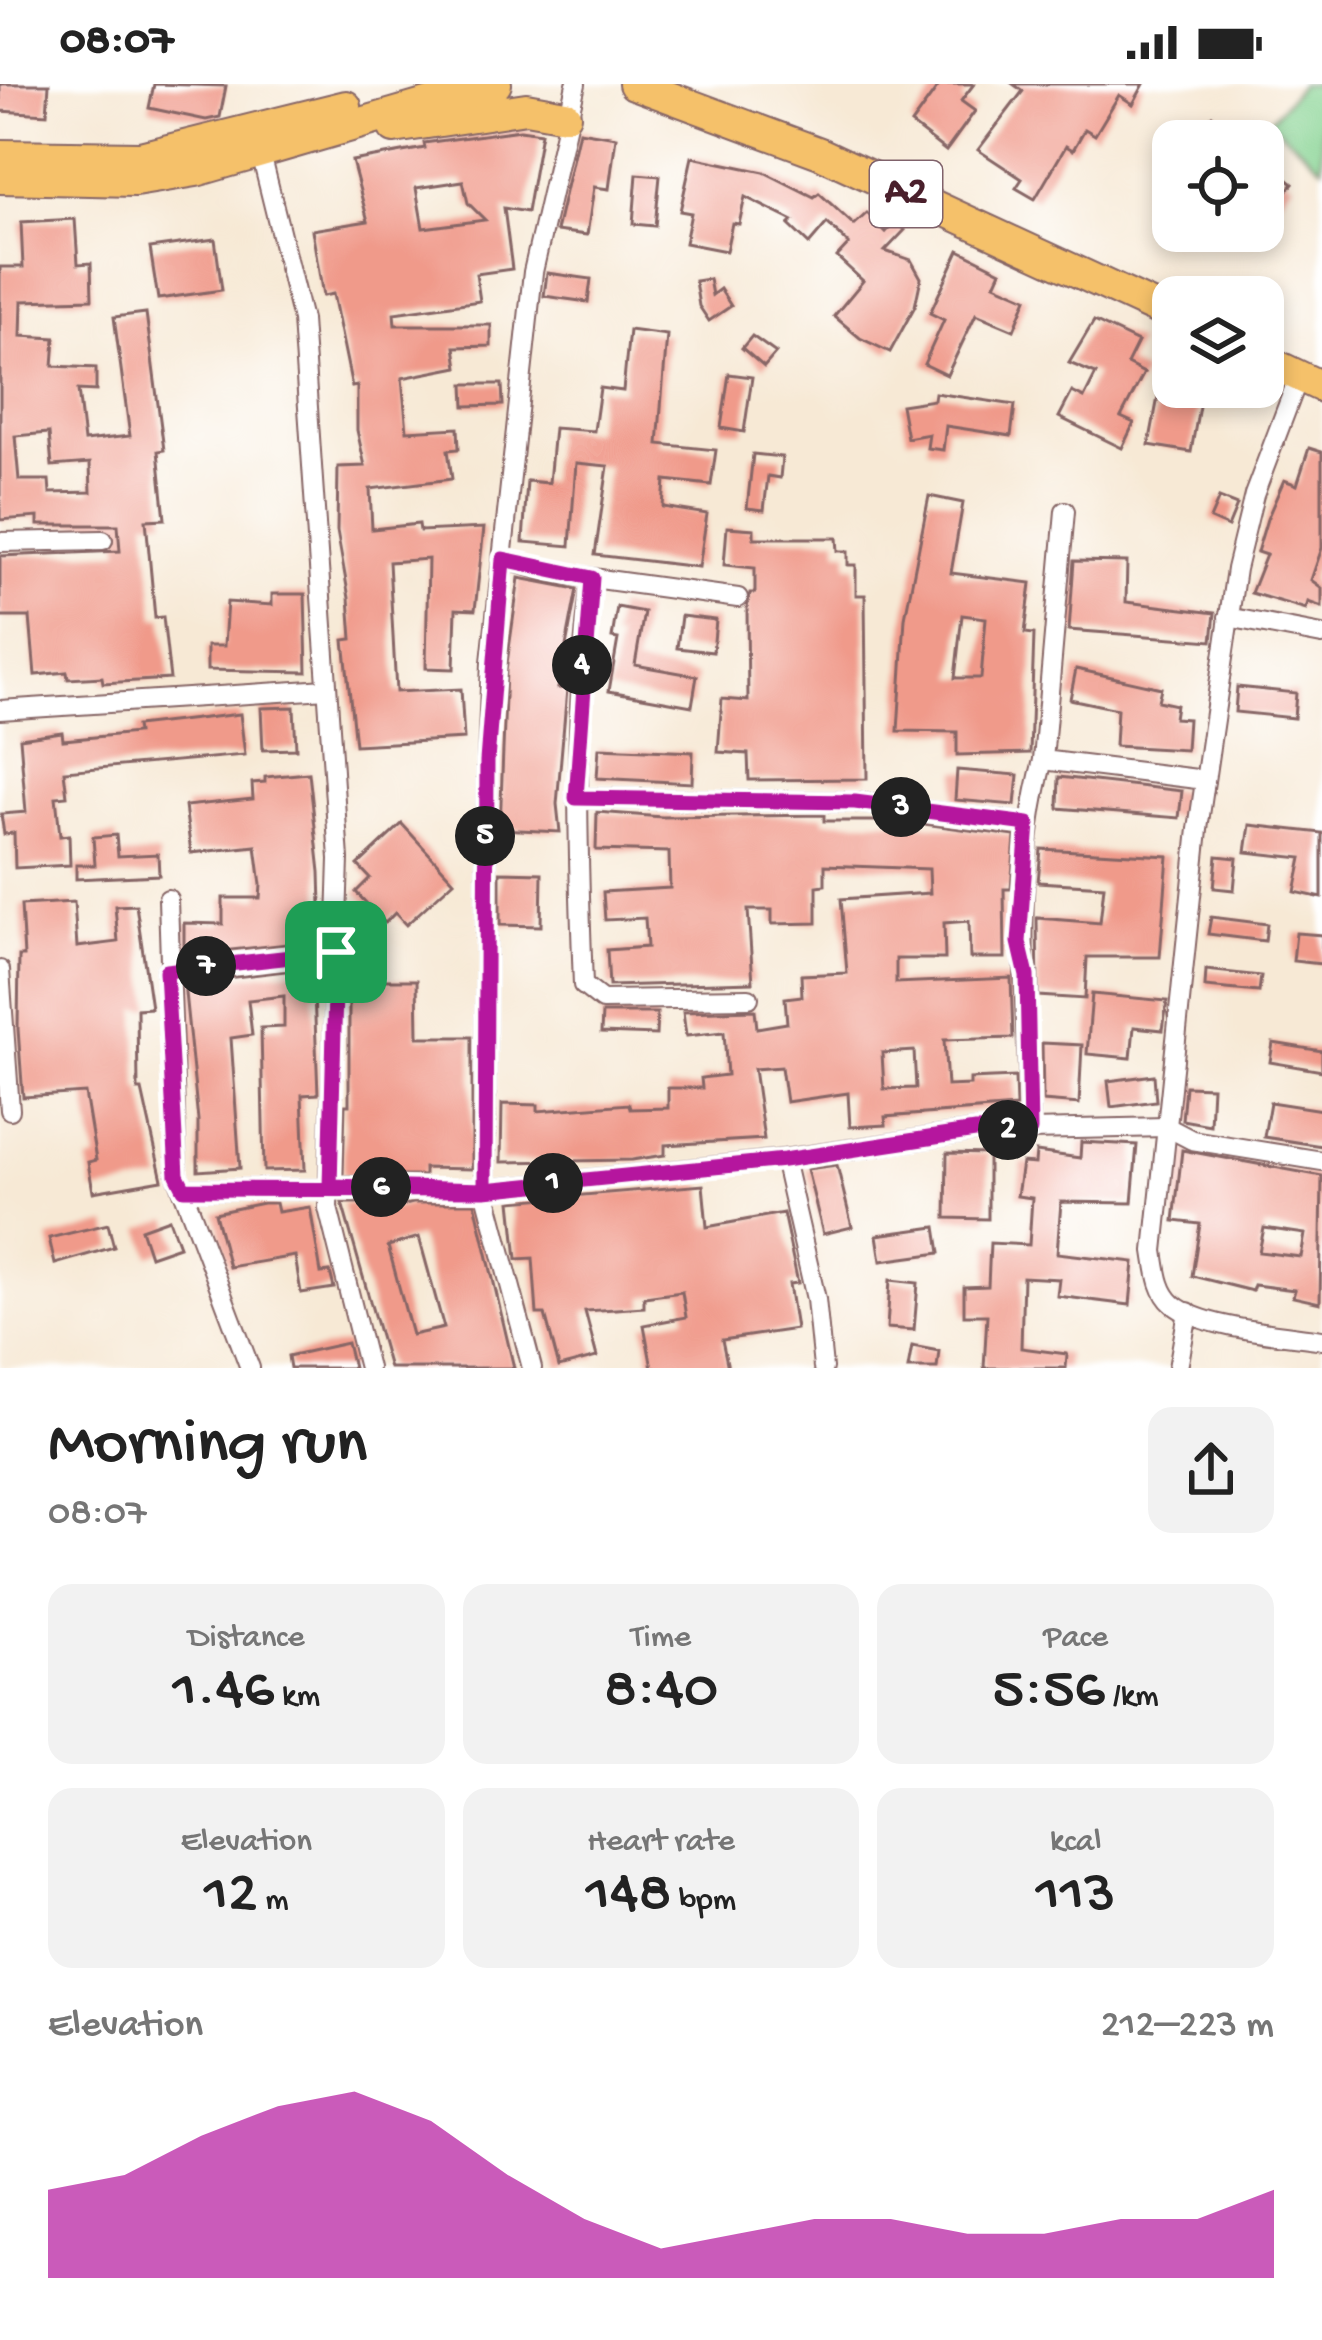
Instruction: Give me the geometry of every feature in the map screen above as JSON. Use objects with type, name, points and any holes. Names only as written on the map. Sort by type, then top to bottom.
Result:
[{"type":"highway","points":[[0,178],[135,181],[261,154],[303,130],[421,84]]},
{"type":"highway","points":[[0,155],[140,157],[371,118],[496,84]]},
{"type":"highway","name":"A2","points":[[634,84],[820,153],[1152,306]]},
{"type":"highway","points":[[371,118],[398,130],[526,108],[565,115]]},
{"type":"street","points":[[532,1368],[485,1190],[485,828],[491,662],[533,272],[565,115],[576,84]]},
{"type":"street","points":[[261,154],[302,320],[339,859],[328,1208],[368,1368]]},
{"type":"street","points":[[1311,382],[1254,495],[1228,616],[1205,780],[1154,1251],[1171,1303],[1188,1312],[1322,1340]]},
{"type":"street","points":[[1030,1130],[1027,976],[1019,942],[1028,824],[1043,760],[1065,511]]},
{"type":"street","points":[[0,542],[104,541]]},
{"type":"street","points":[[503,559],[592,578],[738,598]]},
{"type":"street","points":[[592,578],[576,798],[583,985],[602,1000],[749,998]]},
{"type":"street","points":[[1228,616],[1322,635]]},
{"type":"street","points":[[0,710],[327,689]]},
{"type":"street","points":[[1043,760],[1205,780]]},
{"type":"street","points":[[576,798],[855,802],[1028,824]]},
{"type":"street","points":[[167,898],[166,971],[177,1175],[250,1368]]},
{"type":"street","points":[[166,971],[336,952]]},
{"type":"street","points":[[0,970],[10,1110]]},
{"type":"street","points":[[184,1189],[485,1190],[784,1160],[975,1131],[1167,1126],[1192,1140],[1322,1161]]},
{"type":"street","points":[[784,1160],[816,1299],[823,1368]]},
{"type":"street","points":[[1178,1368],[1188,1312]]},
{"type":"green space","points":[[1301,84],[1322,84],[1322,167],[1284,134],[1284,120],[1270,120]]},
{"type":"building","points":[[0,84],[49,84],[47,114],[0,111]]},
{"type":"building","points":[[154,84],[226,86],[220,117],[206,120],[149,108]]},
{"type":"building","points":[[940,84],[974,84],[961,101],[975,111],[946,151],[911,124]]},
{"type":"building","points":[[1013,84],[1144,84],[1133,104],[1119,95],[1095,135],[1085,129],[1073,150],[1066,146],[1035,199],[1016,188],[1022,179],[978,150],[1023,91]]},
{"type":"building","points":[[520,130],[541,133],[527,212],[504,208],[512,269],[476,274],[480,301],[394,313],[395,325],[491,325],[491,346],[455,347],[458,367],[402,378],[407,431],[458,428],[459,449],[448,450],[452,479],[370,489],[372,529],[419,524],[420,531],[484,528],[475,610],[456,609],[454,669],[426,668],[428,559],[389,562],[396,692],[461,689],[464,739],[355,745],[344,640],[352,639],[349,598],[337,531],[338,467],[365,466],[357,430],[357,386],[352,387],[333,294],[323,296],[312,230],[368,221],[352,161],[425,148],[424,143]],"holes":[[[463,181],[468,203],[485,220],[423,228],[416,188]]]},
{"type":"building","points":[[579,131],[616,137],[609,189],[594,187],[587,235],[556,231]]},
{"type":"building","points":[[692,157],[764,172],[814,197],[819,193],[854,225],[867,213],[886,232],[896,221],[905,230],[885,251],[911,260],[921,278],[915,306],[890,352],[860,338],[834,316],[863,281],[837,257],[849,244],[827,223],[809,244],[789,225],[793,221],[745,197],[739,224],[732,223],[726,251],[685,243],[691,213],[680,211]]},
{"type":"building","points":[[637,174],[660,176],[655,226],[633,224]]},
{"type":"building","points":[[75,219],[78,264],[91,263],[92,299],[22,301],[21,336],[55,338],[53,366],[96,368],[96,391],[78,390],[84,441],[130,436],[114,317],[146,313],[164,450],[158,451],[165,519],[146,520],[155,618],[163,617],[170,679],[103,683],[102,677],[68,679],[67,672],[35,675],[30,617],[0,617],[0,556],[120,551],[118,525],[38,525],[38,517],[0,520],[0,267],[23,267],[21,222]],"holes":[[[49,433],[52,466],[90,463],[91,492],[50,493],[49,480],[19,480],[15,436]]]},
{"type":"building","points":[[215,239],[222,290],[158,299],[150,248]]},
{"type":"building","points":[[959,250],[1001,271],[995,284],[1027,298],[1014,330],[976,314],[947,375],[924,364],[944,320],[930,313]]},
{"type":"building","points":[[547,273],[591,279],[588,302],[544,296]]},
{"type":"building","points":[[709,279],[712,295],[720,289],[731,306],[709,321],[699,306],[695,281]]},
{"type":"building","points":[[1094,321],[1138,342],[1127,364],[1144,373],[1121,417],[1134,423],[1122,448],[1059,417],[1072,392],[1084,398],[1096,374],[1069,363]]},
{"type":"building","points":[[629,330],[667,335],[658,444],[716,450],[711,485],[665,480],[663,507],[707,514],[699,567],[595,555],[608,466],[576,463],[570,546],[523,542],[527,481],[549,483],[554,428],[594,431],[600,388],[623,391]]},
{"type":"building","points":[[752,336],[776,353],[764,367],[742,348]]},
{"type":"building","points":[[729,374],[752,377],[744,432],[721,428]]},
{"type":"building","points":[[464,384],[502,384],[503,405],[465,406]]},
{"type":"building","points":[[935,393],[1015,405],[1011,436],[946,426],[943,450],[927,448],[929,434],[907,438],[901,405],[934,400]]},
{"type":"building","points":[[1156,408],[1199,408],[1191,452],[1149,445]]},
{"type":"building","points":[[1309,448],[1322,452],[1322,548],[1311,580],[1322,588],[1322,607],[1308,602],[1306,609],[1251,593],[1266,555],[1257,552],[1267,519],[1284,480],[1297,485]]},
{"type":"building","points":[[753,454],[782,457],[780,478],[768,476],[764,510],[747,508]]},
{"type":"building","points":[[929,496],[963,503],[951,573],[1031,583],[1025,633],[1034,634],[1030,753],[957,755],[957,732],[898,731],[905,618]],"holes":[[[962,615],[986,618],[981,678],[955,678]]]},
{"type":"building","points":[[1219,498],[1237,505],[1228,527],[1210,519]]},
{"type":"building","points":[[727,527],[754,529],[754,538],[837,538],[838,551],[848,551],[848,565],[856,565],[856,595],[865,595],[867,779],[749,780],[748,754],[718,752],[722,699],[748,701],[747,608],[750,593],[755,593],[755,568],[724,565]]},
{"type":"building","points":[[1074,561],[1127,562],[1126,602],[1215,613],[1212,641],[1069,630]]},
{"type":"building","points":[[519,578],[577,589],[558,688],[567,689],[557,804],[560,832],[500,829],[506,670]]},
{"type":"building","points":[[272,594],[305,594],[307,672],[207,670],[207,646],[224,646],[227,602],[272,605]]},
{"type":"building","points":[[617,607],[644,612],[635,665],[697,676],[692,706],[609,691],[618,639],[612,638]]},
{"type":"building","points":[[681,616],[716,620],[713,652],[677,648]]},
{"type":"building","points":[[1076,669],[1161,688],[1158,701],[1176,705],[1174,718],[1188,719],[1186,750],[1115,746],[1117,709],[1070,699]]},
{"type":"building","points":[[1237,687],[1296,693],[1294,718],[1235,712]]},
{"type":"building","points":[[294,707],[296,749],[263,750],[261,708]]},
{"type":"building","points":[[240,714],[245,755],[64,771],[67,796],[56,797],[60,836],[69,835],[70,865],[15,868],[14,833],[4,834],[1,814],[26,812],[20,738],[62,732],[63,740],[137,733],[136,726]]},
{"type":"building","points":[[599,748],[693,752],[692,783],[597,778]]},
{"type":"building","points":[[957,770],[1018,775],[1015,805],[955,800]]},
{"type":"building","points":[[309,773],[320,872],[321,906],[311,907],[316,941],[184,955],[184,923],[223,924],[223,898],[260,898],[261,885],[256,846],[191,853],[185,806],[253,799],[252,783],[265,782],[265,777]]},
{"type":"building","points":[[1059,777],[1182,791],[1179,818],[1058,808]]},
{"type":"building","points":[[597,812],[662,817],[824,815],[824,821],[901,821],[1015,836],[1011,889],[1004,889],[1005,958],[970,958],[969,921],[944,923],[945,959],[896,959],[896,983],[1011,978],[1013,1038],[944,1040],[947,1086],[970,1085],[970,1079],[1015,1077],[1016,1107],[885,1117],[886,1125],[850,1127],[848,1093],[786,1102],[781,1067],[754,1069],[764,1139],[665,1145],[665,1155],[632,1160],[501,1162],[502,1104],[538,1105],[538,1111],[629,1104],[630,1109],[668,1108],[668,1088],[702,1088],[701,1078],[727,1075],[724,1032],[686,1036],[683,1012],[755,1010],[757,1028],[787,1023],[785,998],[802,996],[801,975],[847,973],[841,899],[930,893],[929,869],[825,865],[825,885],[817,886],[817,923],[772,924],[772,910],[748,910],[753,982],[609,986],[607,950],[647,947],[645,918],[605,920],[603,892],[670,888],[669,852],[596,850]],"holes":[[[914,1051],[916,1088],[884,1089],[882,1053]]]},
{"type":"building","points":[[402,824],[454,881],[406,925],[395,913],[385,923],[356,892],[370,878],[358,865]]},
{"type":"building","points":[[1250,825],[1322,833],[1322,898],[1295,892],[1302,858],[1246,852]]},
{"type":"building","points":[[116,835],[118,856],[158,854],[159,875],[76,879],[76,865],[95,865],[93,837]]},
{"type":"building","points":[[1041,849],[1168,856],[1160,957],[1087,957],[1085,999],[1038,996],[1037,918],[1100,923],[1104,886],[1038,882]]},
{"type":"building","points":[[1217,856],[1237,858],[1234,890],[1214,888]]},
{"type":"building","points":[[500,872],[542,873],[541,926],[500,925]]},
{"type":"building","points":[[74,902],[77,947],[118,942],[115,906],[136,905],[151,1008],[137,1009],[138,1090],[142,1090],[162,1180],[93,1192],[88,1162],[96,1160],[85,1093],[23,1097],[18,1029],[19,956],[24,956],[21,905]]},
{"type":"building","points":[[1211,917],[1267,924],[1265,941],[1208,934]]},
{"type":"building","points":[[1296,933],[1322,935],[1322,964],[1293,961]]},
{"type":"building","points":[[319,967],[321,992],[314,993],[318,1094],[302,1095],[305,1170],[264,1171],[261,1028],[284,1027],[284,996],[248,1000],[252,1035],[231,1038],[240,1168],[198,1171],[198,1120],[184,983]]},
{"type":"building","points":[[1206,970],[1261,976],[1259,992],[1205,987]]},
{"type":"building","points":[[349,980],[417,980],[418,1037],[472,1037],[472,1169],[424,1168],[424,1176],[343,1176],[345,1105],[349,1105]]},
{"type":"building","points":[[1092,994],[1167,1001],[1163,1030],[1134,1027],[1131,1058],[1087,1054]]},
{"type":"building","points":[[602,1013],[657,1013],[656,1035],[601,1033]]},
{"type":"building","points":[[1042,1043],[1082,1045],[1079,1104],[1043,1101]]},
{"type":"building","points":[[1273,1043],[1322,1051],[1322,1071],[1270,1062]]},
{"type":"building","points":[[1154,1075],[1156,1101],[1111,1107],[1108,1081]]},
{"type":"building","points":[[1185,1086],[1212,1087],[1210,1125],[1182,1120]]},
{"type":"building","points":[[1270,1102],[1322,1110],[1322,1146],[1264,1137]]},
{"type":"building","points":[[1081,1142],[1137,1145],[1132,1203],[1061,1202],[1057,1253],[1134,1262],[1130,1305],[1057,1296],[1059,1279],[1023,1277],[1021,1348],[1067,1354],[1066,1368],[984,1368],[987,1315],[964,1315],[964,1287],[988,1286],[990,1243],[1029,1245],[1032,1198],[1017,1196],[1022,1163],[1035,1164],[1036,1152],[1080,1158]]},
{"type":"building","points":[[1182,1150],[1322,1176],[1320,1303],[1293,1297],[1295,1290],[1254,1285],[1252,1291],[1192,1276],[1200,1224],[1174,1221]],"holes":[[[1264,1228],[1305,1234],[1301,1257],[1259,1252]]]},
{"type":"building","points":[[947,1153],[988,1154],[988,1219],[946,1218]]},
{"type":"building","points":[[837,1165],[852,1227],[823,1234],[807,1169]]},
{"type":"building","points":[[703,1185],[707,1227],[783,1213],[798,1283],[789,1284],[796,1329],[722,1340],[728,1368],[652,1368],[644,1325],[686,1317],[682,1292],[644,1297],[644,1307],[585,1311],[597,1357],[559,1367],[545,1314],[537,1314],[533,1258],[517,1259],[511,1201]]},
{"type":"building","points":[[276,1203],[278,1212],[310,1207],[321,1273],[330,1272],[334,1288],[301,1293],[295,1256],[229,1267],[215,1213]]},
{"type":"building","points":[[342,1203],[371,1203],[374,1213],[413,1203],[475,1203],[514,1368],[389,1368]],"holes":[[[419,1237],[444,1328],[412,1335],[388,1246]]]},
{"type":"building","points":[[169,1219],[179,1246],[150,1256],[141,1229]]},
{"type":"building","points":[[108,1224],[114,1247],[55,1264],[49,1238]]},
{"type":"building","points":[[936,1227],[940,1253],[881,1261],[877,1235]]},
{"type":"building","points":[[890,1280],[918,1283],[914,1330],[887,1328]]},
{"type":"building","points":[[347,1343],[353,1368],[290,1368],[288,1356]]},
{"type":"building","points":[[912,1346],[939,1351],[937,1368],[908,1368]]},
{"type":"route","points":[[336,952],[166,971],[177,1175],[184,1189],[485,1190],[487,761],[491,662],[503,559],[592,578],[584,632],[576,798],[855,802],[1028,824],[1019,942],[1027,976],[1030,1130],[975,1131],[784,1160],[485,1190],[330,1186],[336,952]]}]
